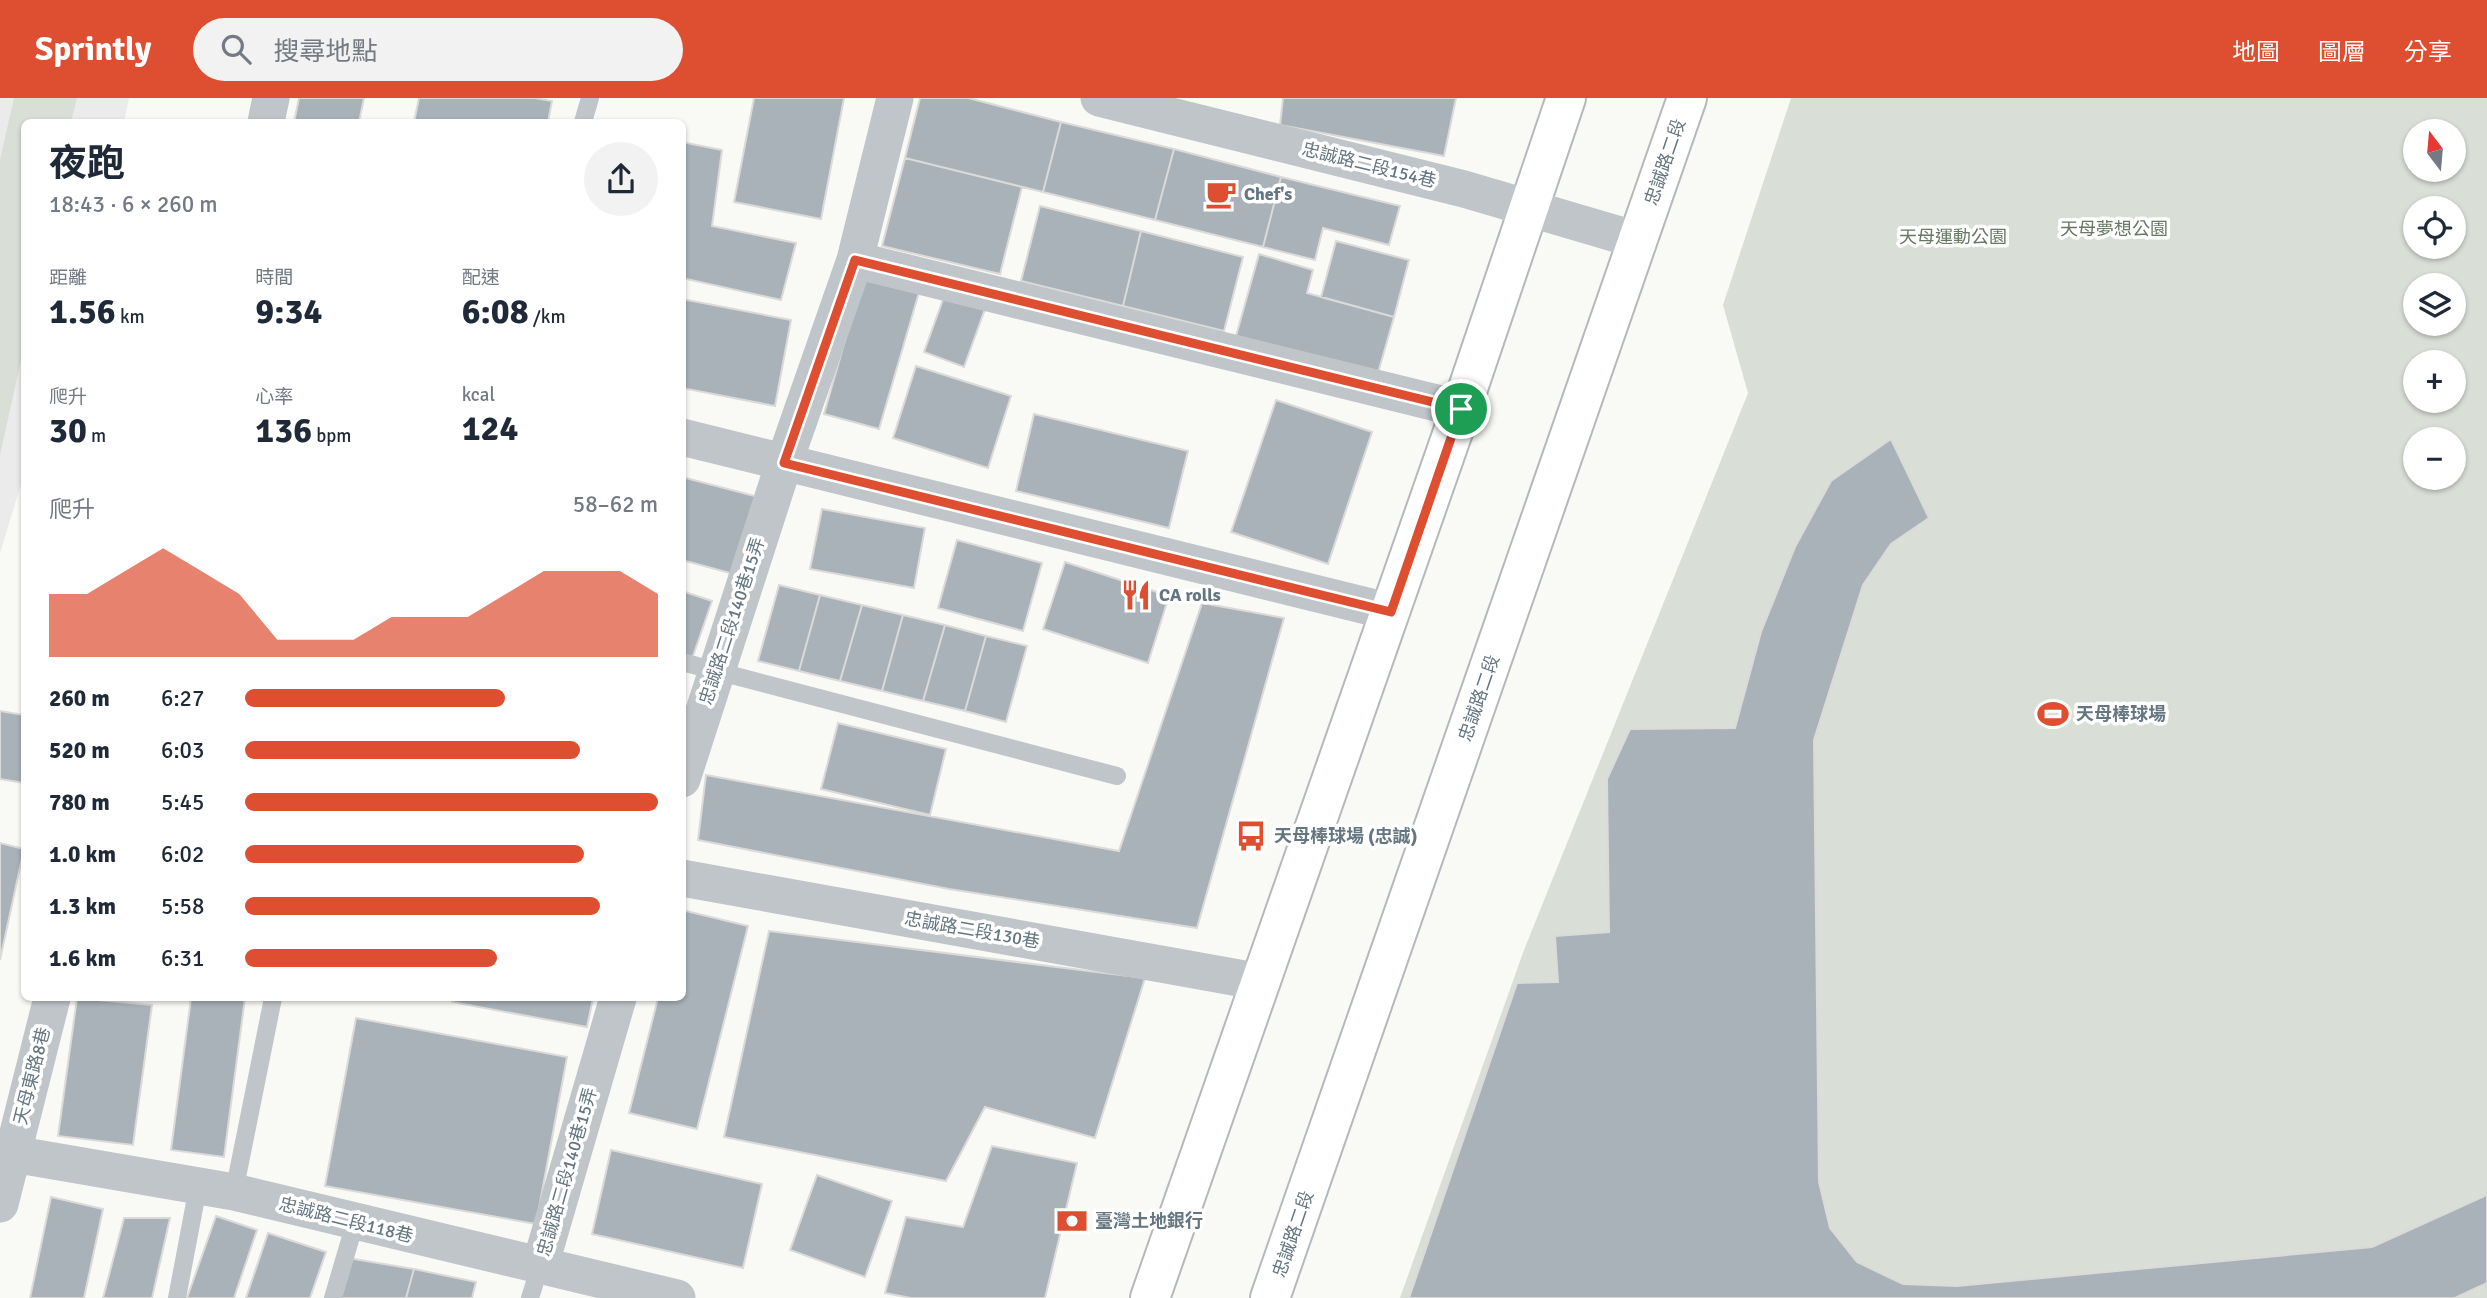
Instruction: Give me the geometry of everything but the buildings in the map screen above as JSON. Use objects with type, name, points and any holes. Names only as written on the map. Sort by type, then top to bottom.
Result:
[{"type":"street","points":[[267,119],[271,98]]},
{"type":"street","name":"忠誠路二段140巷15弄","points":[[686,753],[699,667],[784,463],[855,260],[895,98]]},
{"type":"street","name":"忠誠路二段154巷","points":[[1098,98],[1527,207],[1637,240]]},
{"type":"street","points":[[1150,1298],[1391,612],[1566,98]]},
{"type":"street","name":"忠誠路二段","points":[[1270,1298],[1687,98]]},
{"type":"street","points":[[855,260],[1461,409]]},
{"type":"street","points":[[686,438],[1391,612]]},
{"type":"street","name":"忠誠路二段130巷","points":[[686,879],[1261,982]]},
{"type":"street","name":"天母東路8巷","points":[[0,1204],[51,1001]]},
{"type":"street","name":"忠誠路二段140巷15弄","points":[[535,1282],[617,1001]]},
{"type":"street","name":"忠誠路二段118巷","points":[[13,1154],[216,1190],[355,1223],[535,1282],[677,1298]]},
{"type":"lane","points":[[584,119],[590,98]]},
{"type":"lane","points":[[699,667],[1118,776]]},
{"type":"lane","points":[[177,1298],[216,1190],[272,1001]]},
{"type":"lane","points":[[333,1298],[355,1223]]},
{"type":"shaded area","points":[[0,98],[129,98],[125,119],[21,119],[21,484],[0,553]]},
{"type":"green space","points":[[14,98],[77,98],[72,119],[21,119],[21,360],[0,455],[0,160]]},
{"type":"green space","name":"天母棒球場","points":[[1791,98],[2487,98],[2487,1298],[1400,1298],[1524,950],[1748,393],[1723,305]]},
{"type":"place","name":"Chef's","points":[[1221,194]]},
{"type":"place","name":"CA rolls","points":[[1136,595]]},
{"type":"place","name":"天母棒球場","points":[[2053,714]]},
{"type":"place","name":"天母棒球場 (忠誠)","points":[[1251,836]]},
{"type":"place","name":"臺灣土地銀行","points":[[1072,1221]]},
{"type":"route","points":[[855,260],[1461,409],[1391,612],[784,463],[855,260]]},
{"type":"park label","name":"天母夢想公園","points":[[2114,229]]},
{"type":"park label","name":"天母運動公園","points":[[1953,237]]}]
